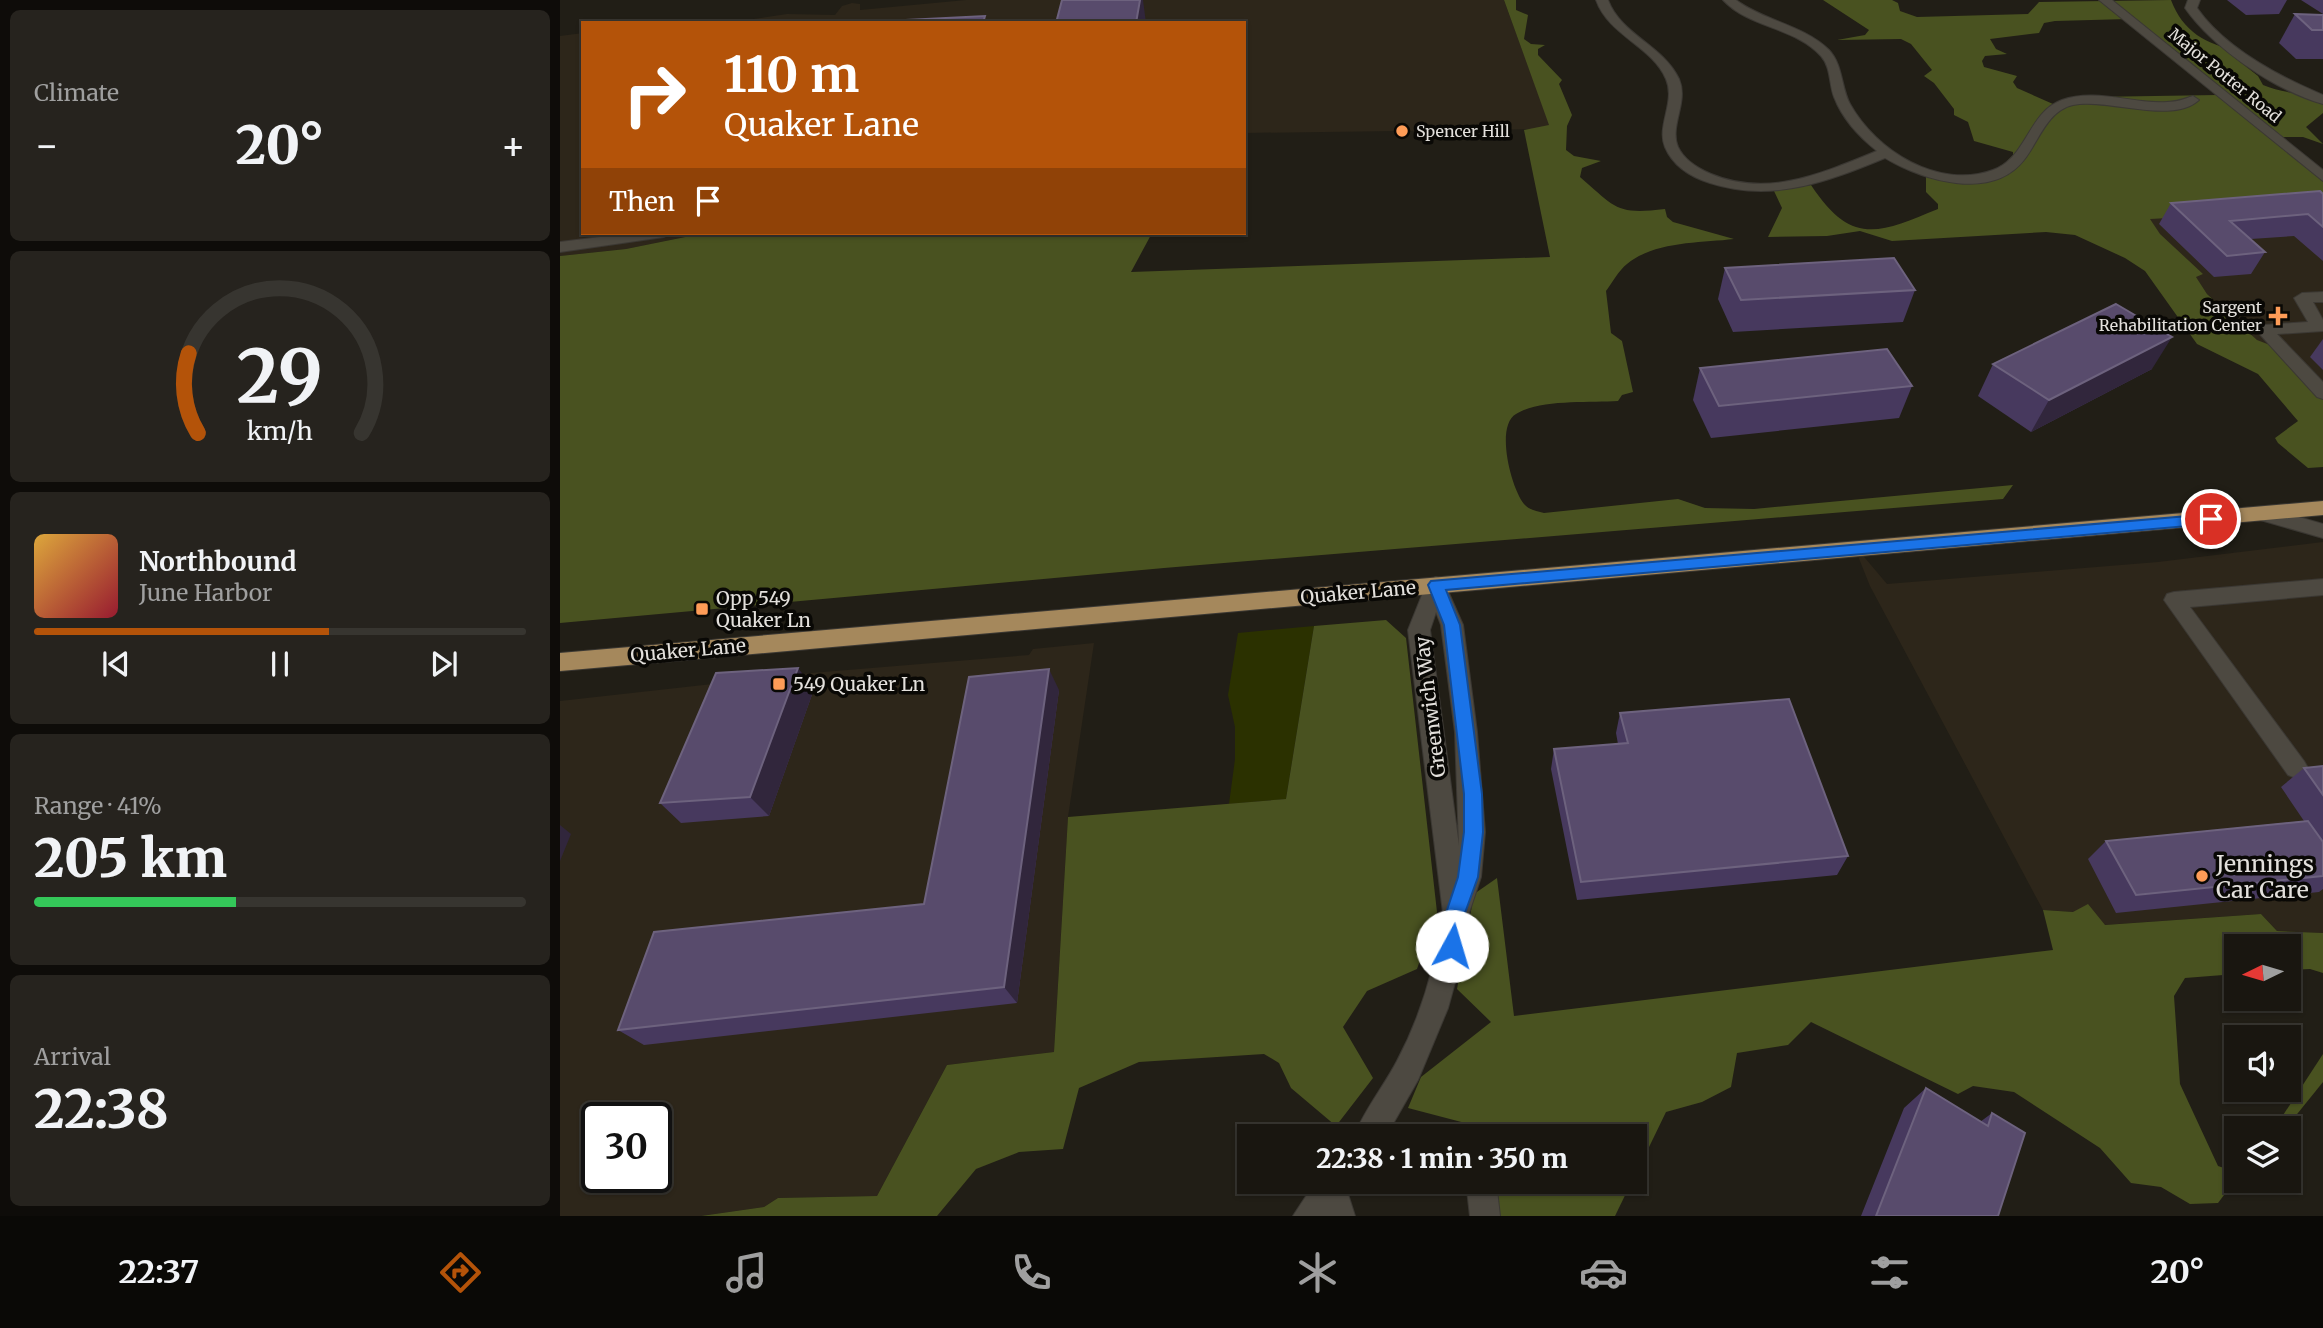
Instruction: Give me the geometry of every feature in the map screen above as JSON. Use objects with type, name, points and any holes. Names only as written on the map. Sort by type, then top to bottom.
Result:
[{"type":"main road","name":"Quaker Lane","points":[[560,662],[2323,508]]},
{"type":"street","points":[[1602,0],[1607,13],[1672,78],[1678,102],[1670,144],[1678,159],[1697,172],[1738,187],[1762,190],[1789,188],[1885,153]]},
{"type":"street","points":[[1729,0],[1770,26],[1812,44],[1826,54],[1848,113],[1867,138],[1885,153],[1909,166],[1937,175],[1959,178],[1995,175],[2013,165],[2043,120],[2064,103],[2087,100],[2131,102],[2149,106],[2224,98]]},
{"type":"street","name":"Major Potter Road","points":[[2105,0],[2323,177]]},
{"type":"street","points":[[2194,0],[2191,8],[2196,17],[2217,35],[2278,79],[2323,100]]},
{"type":"street","points":[[560,247],[649,235]]},
{"type":"street","points":[[2323,297],[2302,298],[2320,326],[2264,330],[2323,393]]},
{"type":"street","points":[[2264,514],[2323,531]]},
{"type":"street","name":"Greenwich Way","points":[[1436,585],[1452,625],[1473,794],[1473,832],[1468,877],[1455,913]]},
{"type":"street","name":"Greenwich Way","points":[[1376,1124],[1408,1070],[1434,1008],[1452,946],[1455,913],[1419,630],[1436,585]]},
{"type":"street","points":[[2295,768],[2174,600],[2323,587]]},
{"type":"street","points":[[1482,1194],[1485,1216]]},
{"type":"street","points":[[1308,1216],[1336,1195]]},
{"type":"shaded area","points":[[966,0],[1504,0],[1550,126],[1540,129],[1246,133],[1246,21],[740,21],[787,14],[835,15],[842,6],[852,3],[860,4],[860,10]]},
{"type":"shaded area","points":[[581,33],[581,235],[695,235],[626,249],[560,256],[560,36]]},
{"type":"shaded area","name":"Sargent Rehabilitation Center","points":[[2323,197],[2323,413],[2247,330],[2207,294],[2195,276],[2144,219]]},
{"type":"shaded area","points":[[2323,542],[2323,933],[2277,931],[2261,914],[2104,925],[2073,912],[2043,910],[1870,586],[1856,551],[1860,552],[1887,584],[2158,562]]},
{"type":"shaded area","points":[[1094,643],[1068,817],[1054,1052],[947,1065],[877,1196],[778,1198],[764,1207],[701,1216],[560,1216],[560,701],[811,673],[1029,655],[1033,649]]},
{"type":"green space","points":[[1504,0],[1516,0],[1516,10],[1528,15],[1524,39],[1531,44],[1545,45],[1538,49],[1538,55],[1562,80],[1559,84],[1572,115],[1567,126],[1566,150],[1574,156],[1601,161],[1582,168],[1580,177],[1618,207],[1636,211],[1665,209],[1667,217],[1673,222],[1734,239],[1664,247],[1638,256],[1618,273],[1606,291],[1611,333],[1622,341],[1633,392],[1622,395],[1618,401],[1551,404],[1516,414],[1507,431],[1507,457],[1514,485],[1526,506],[1544,513],[1678,499],[1705,508],[1754,509],[2013,485],[2003,499],[1164,568],[560,623],[560,256],[626,249],[695,235],[1151,235],[1131,272],[1550,257],[1524,130],[1549,125]]},
{"type":"green space","points":[[1823,0],[1892,0],[1898,3],[1900,11],[1917,17],[2028,14],[2039,2],[2171,0],[2189,28],[2216,45],[2238,51],[2239,61],[2258,76],[2263,85],[2323,101],[2323,113],[2306,127],[2323,144],[2303,137],[2276,137],[2323,178],[2323,197],[2278,212],[2150,219],[2160,234],[2203,274],[2196,277],[2207,294],[2257,340],[2296,355],[2323,382],[2323,467],[2308,468],[2278,443],[2275,438],[2298,421],[2258,374],[2197,344],[2145,271],[2125,258],[2075,235],[2046,232],[1892,241],[1860,231],[1827,236],[1768,237],[1782,208],[1774,191],[1811,185],[1840,218],[1854,226],[1883,228],[1938,209],[1938,204],[1926,192],[1926,174],[1984,174],[2004,164],[2013,155],[2013,152],[1974,141],[1968,122],[1954,115],[1954,109],[1934,83],[1924,76],[1932,70],[1911,44],[1901,39],[1837,40],[1865,35],[1869,30]],"holes":[[[2128,19],[2217,95],[2091,97],[2066,99],[2053,104],[2017,88],[2013,82],[2017,76],[1984,67],[1982,61],[1985,56],[2007,54],[1996,49],[1990,39],[2039,33],[2044,23]]]},
{"type":"green space","points":[[1386,620],[1406,638],[1437,912],[1417,969],[1367,991],[1343,1027],[1373,1078],[1338,1124],[1334,1124],[1291,1088],[1279,1063],[1264,1054],[1139,1062],[1079,1088],[1063,1149],[1019,1152],[976,1169],[937,1216],[701,1216],[764,1207],[778,1198],[877,1196],[947,1065],[1054,1052],[1068,817],[1286,799],[1314,626]]},
{"type":"green space","points":[[1314,626],[1286,799],[1229,804],[1235,759],[1235,727],[1228,695],[1238,633]]},
{"type":"green space","points":[[1497,878],[1514,1016],[2053,950],[2043,910],[2073,912],[2088,904],[2105,925],[2261,914],[2277,931],[2323,933],[2323,973],[2301,969],[2301,934],[2224,934],[2224,975],[2185,978],[2174,996],[2180,1084],[2218,1166],[2224,1168],[2226,1193],[2218,1203],[2190,1204],[2161,1187],[2131,1183],[2100,1148],[2014,1092],[1973,1086],[1958,1094],[1811,1022],[1788,1045],[1737,1053],[1731,1087],[1702,1102],[1666,1112],[1647,1151],[1647,1124],[1469,1124],[1408,1108],[1421,1077],[1491,1022],[1457,989],[1474,894]]},
{"type":"green space","points":[[2323,1054],[2323,1082],[2296,1116],[2282,1116],[2292,1102],[2301,1102],[2301,1088]]},
{"type":"green space","points":[[1490,1194],[1626,1194],[1615,1216],[1493,1216]]},
{"type":"building","points":[[1062,0],[1140,0],[1136,21],[1057,21]]},
{"type":"building","points":[[2295,14],[2323,15],[2323,30],[2312,30]]},
{"type":"building","points":[[985,16],[984,21],[906,20]]},
{"type":"building","points":[[2320,191],[2323,194],[2323,227],[2308,214],[2230,221],[2265,252],[2227,256],[2171,203]]},
{"type":"building","points":[[1894,258],[1915,290],[1741,300],[1725,268]]},
{"type":"building","points":[[2116,304],[2172,337],[2049,400],[1993,364]]},
{"type":"building","points":[[1887,349],[1912,386],[1719,406],[1700,368]]},
{"type":"building","points":[[798,668],[750,797],[660,803],[716,673]]},
{"type":"building","points":[[1049,669],[1004,987],[618,1030],[654,932],[924,904],[969,677]]},
{"type":"building","points":[[1789,699],[1848,856],[1581,882],[1554,749],[1628,743],[1620,713]]},
{"type":"building","points":[[2323,766],[2323,795],[2304,768]]},
{"type":"building","name":"Jennings Car Care","points":[[2308,821],[2323,842],[2323,876],[2136,895],[2106,841]]},
{"type":"building","points":[[1926,1088],[1988,1126],[1992,1113],[2025,1133],[1998,1216],[1876,1216]]},
{"type":"place","name":"Spencer Hill","points":[[1402,131]]},
{"type":"place","name":"Sargent Rehabilitation Center","points":[[2278,316]]},
{"type":"place","name":"Opp 549 Quaker Ln","points":[[702,609]]},
{"type":"place","name":"549 Quaker Ln","points":[[779,684]]},
{"type":"place","name":"Jennings Car Care","points":[[2202,876]]},
{"type":"route","points":[[1452,946],[1455,913],[1468,877],[1473,832],[1473,794],[1452,625],[1436,585],[2211,519]]}]
